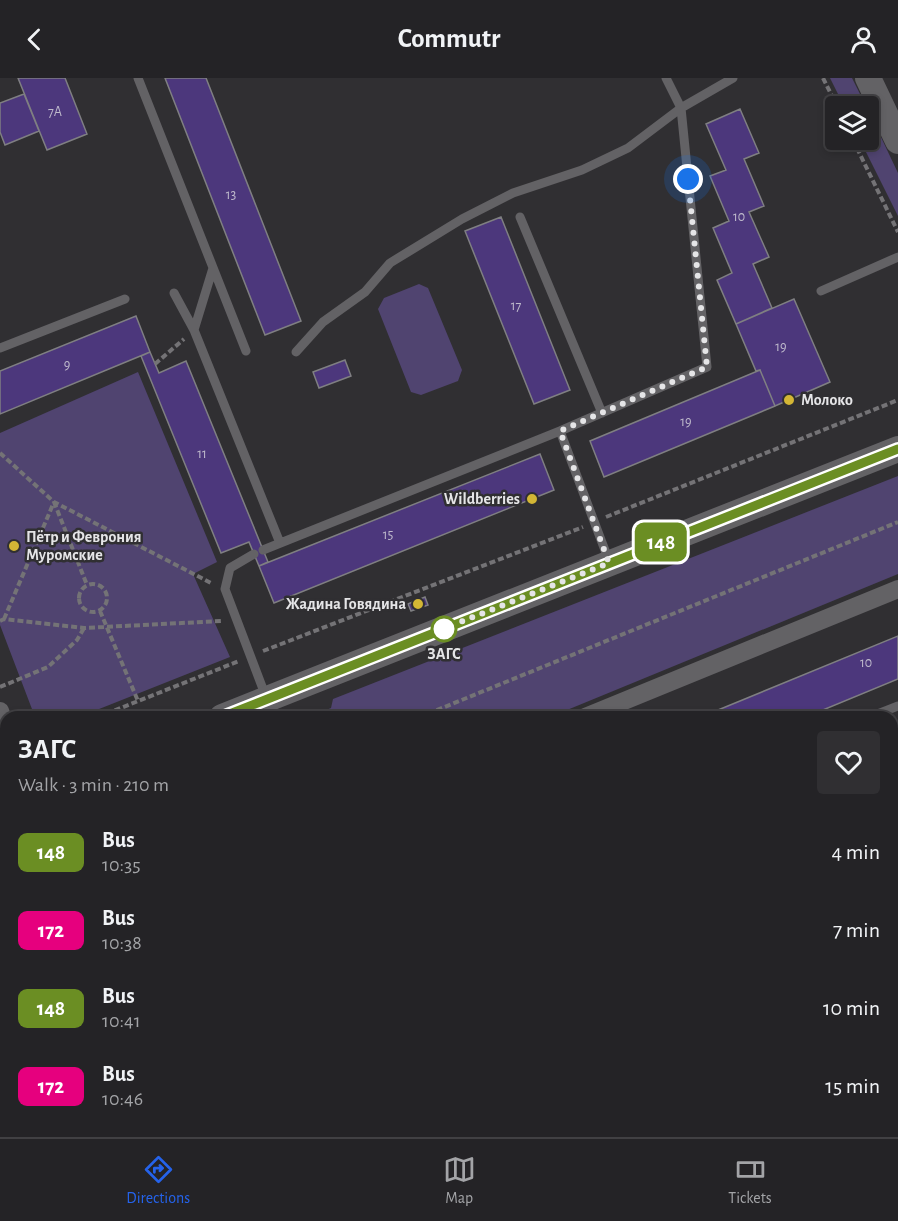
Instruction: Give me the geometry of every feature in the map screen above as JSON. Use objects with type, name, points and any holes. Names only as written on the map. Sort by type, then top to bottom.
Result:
[{"type":"main road","points":[[868,78],[898,141]]},
{"type":"main road","points":[[237,711],[898,449]]},
{"type":"street","points":[[600,711],[898,589]]},
{"type":"lane","points":[[138,78],[246,351]]},
{"type":"lane","points":[[267,699],[225,589],[230,568],[279,543],[560,431],[707,367],[681,108],[666,78]]},
{"type":"lane","points":[[296,352],[323,322],[364,292],[390,263],[462,219],[513,193],[582,170],[628,148],[681,108],[733,78]]},
{"type":"lane","points":[[520,217],[602,413]]},
{"type":"lane","points":[[821,291],[898,257]]},
{"type":"lane","points":[[194,330],[213,268]]},
{"type":"lane","points":[[174,293],[194,330],[279,543]]},
{"type":"lane","points":[[0,348],[124,299]]},
{"type":"lane","points":[[560,431],[609,563]]},
{"type":"path","points":[[823,78],[832,96]]},
{"type":"path","points":[[858,150],[898,232]]},
{"type":"path","points":[[155,364],[194,330]]},
{"type":"path","points":[[113,711],[898,400]]},
{"type":"path","points":[[0,453],[54,502],[225,589]]},
{"type":"path","points":[[54,502],[87,585]]},
{"type":"path","points":[[54,502],[2,620],[84,628],[236,620]]},
{"type":"path","points":[[435,711],[898,522]]},
{"type":"path","points":[[87,585],[99,585],[104,589],[107,601],[105,607],[93,613],[82,608],[79,596],[87,585]]},
{"type":"path","points":[[99,611],[138,701]]},
{"type":"path","points":[[0,687],[48,667],[77,639],[84,628]]},
{"type":"shaded area","points":[[830,78],[852,78],[861,96],[839,96]]},
{"type":"shaded area","points":[[879,133],[898,173],[898,216],[865,150],[879,150]]},
{"type":"shaded area","points":[[419,284],[428,288],[462,370],[458,381],[421,395],[411,392],[378,309],[384,298]]},
{"type":"shaded area","points":[[138,372],[217,562],[193,574],[230,657],[94,711],[33,711],[0,625],[0,433]]},
{"type":"shaded area","points":[[898,476],[898,574],[565,711],[324,711],[331,708],[333,699]]},
{"type":"building","points":[[18,78],[65,78],[87,134],[47,150]]},
{"type":"building","points":[[165,78],[206,78],[301,321],[265,335]]},
{"type":"building","points":[[24,94],[39,131],[5,145],[0,132],[0,103]]},
{"type":"building","points":[[740,109],[759,153],[744,159],[764,206],[749,212],[769,257],[753,264],[772,308],[736,324],[717,280],[732,273],[713,228],[729,221],[710,176],[726,170],[706,124]]},
{"type":"building","points":[[501,217],[570,390],[534,404],[465,231]]},
{"type":"building","points":[[794,299],[830,382],[775,406],[760,370],[756,371],[736,324]]},
{"type":"building","points":[[136,316],[150,352],[0,414],[0,371]]},
{"type":"building","points":[[150,352],[159,373],[186,361],[268,562],[259,566],[249,542],[221,553],[141,356]]},
{"type":"building","points":[[345,360],[351,376],[319,388],[313,372]]},
{"type":"building","points":[[760,370],[775,406],[604,477],[590,441]]},
{"type":"building","points":[[540,454],[554,490],[274,603],[259,566]]},
{"type":"building","name":"Жадина Говядина","points":[[425,597],[428,605],[411,611],[408,604]]},
{"type":"building","points":[[898,636],[898,679],[821,711],[716,711]]},
{"type":"bus line","name":"148","points":[[237,711],[898,449]]},
{"type":"place","name":"Молоко","points":[[789,400]]},
{"type":"place","name":"Wildberries","points":[[532,499]]},
{"type":"place","name":"Пётр и Феврония Муромские","points":[[14,546]]},
{"type":"place","name":"Жадина Говядина","points":[[418,604]]},
{"type":"place","name":"ЗАГС","points":[[444,629]]},
{"type":"route","points":[[444,629],[438,631],[609,563],[560,431],[707,367],[688,179]]}]
